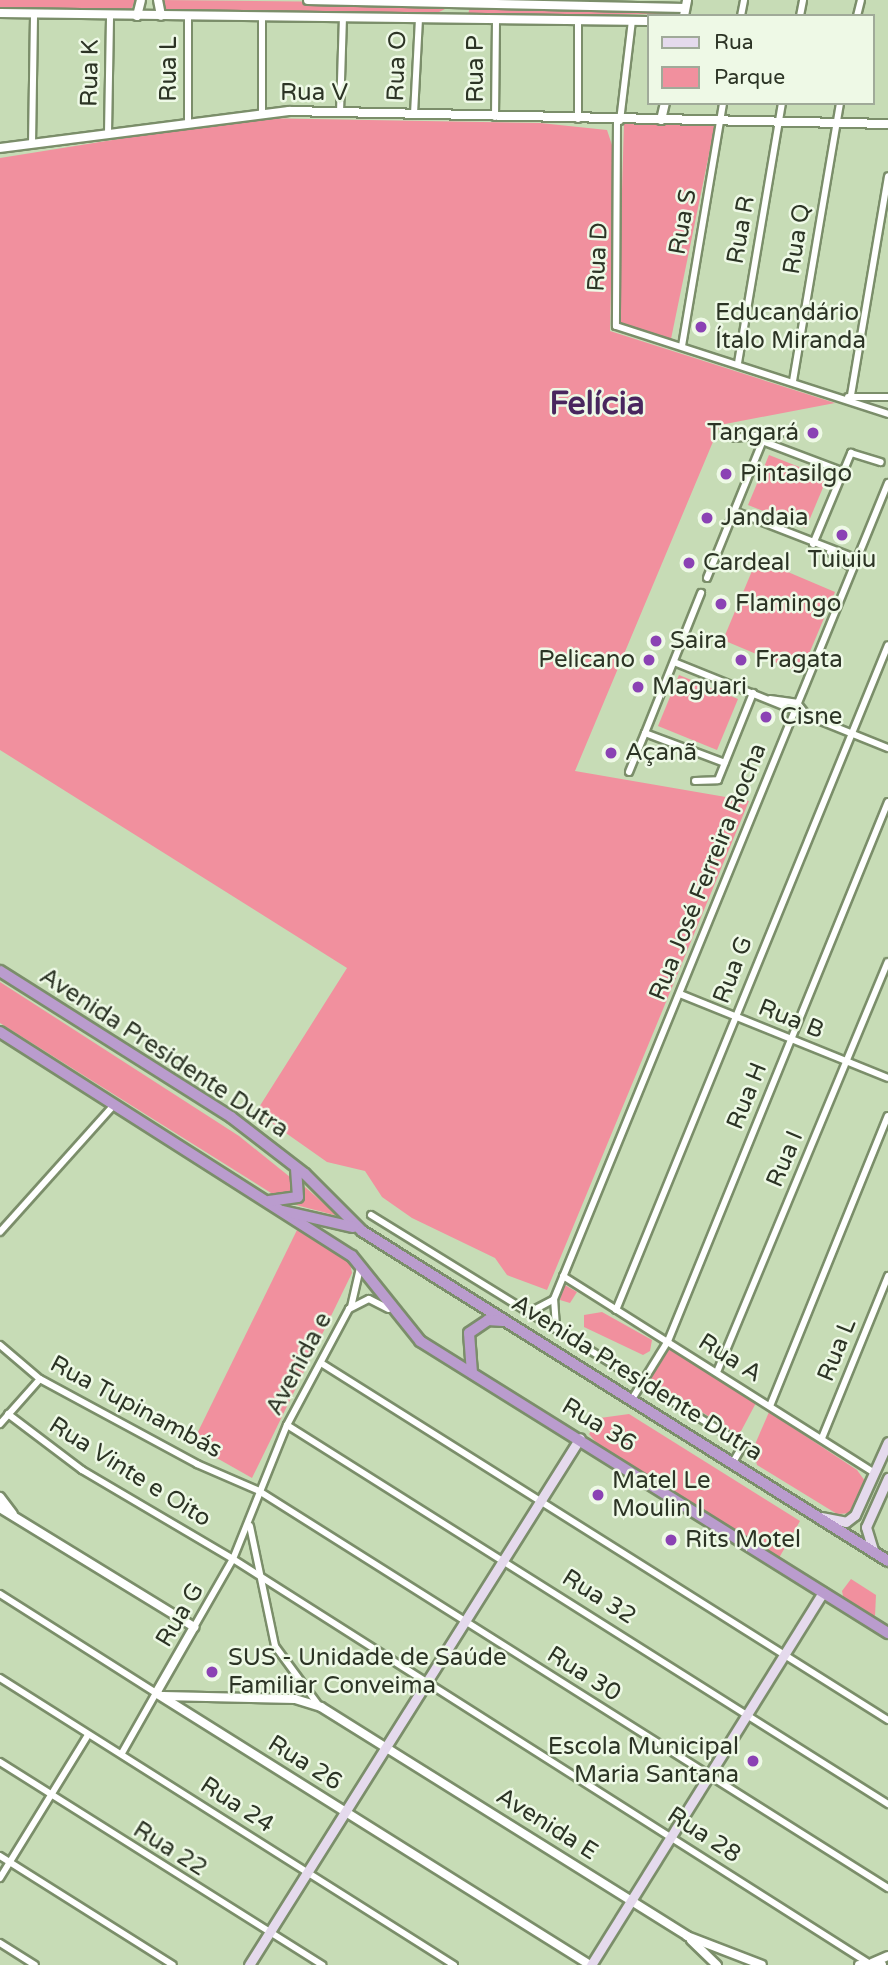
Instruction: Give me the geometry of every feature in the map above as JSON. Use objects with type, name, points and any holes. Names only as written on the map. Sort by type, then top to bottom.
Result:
[{"type":"highway","name":"Avenida Presidente Dutra","points":[[0,971],[292,1163],[362,1231],[888,1561]]},
{"type":"highway","name":"Avenida Presidente Dutra","points":[[0,1032],[281,1210],[362,1231]]},
{"type":"highway","points":[[267,1201],[290,1202],[300,1194],[292,1163]]},
{"type":"highway","points":[[281,1210],[359,1262]]},
{"type":"highway","name":"Rua 36","points":[[359,1262],[398,1318],[420,1341],[580,1438],[888,1633]]},
{"type":"highway","points":[[472,1373],[470,1333],[488,1320],[509,1322]]},
{"type":"main road","points":[[249,1965],[580,1438]]},
{"type":"main road","points":[[817,1516],[846,1522],[855,1515],[888,1442]]},
{"type":"main road","points":[[878,1555],[866,1527],[888,1478]]},
{"type":"main road","points":[[590,1965],[823,1592]]},
{"type":"street","points":[[137,16],[141,0]]},
{"type":"street","points":[[158,0],[161,16]]},
{"type":"street","points":[[308,0],[636,3],[685,8]]},
{"type":"street","points":[[446,3],[446,19]]},
{"type":"street","points":[[467,19],[463,9],[469,3]]},
{"type":"street","points":[[0,13],[646,22]]},
{"type":"street","points":[[32,144],[34,14]]},
{"type":"street","name":"Rua K","points":[[108,133],[110,15]]},
{"type":"street","name":"Rua L","points":[[188,16],[188,121]]},
{"type":"street","points":[[262,18],[262,112]]},
{"type":"street","points":[[340,112],[343,19]]},
{"type":"street","name":"Rua O","points":[[414,114],[419,19]]},
{"type":"street","name":"Rua P","points":[[495,117],[496,21]]},
{"type":"street","points":[[619,121],[632,21]]},
{"type":"street","points":[[578,23],[578,119]]},
{"type":"street","points":[[661,120],[665,105]]},
{"type":"street","name":"Rua S","points":[[682,346],[723,105]]},
{"type":"street","name":"Rua R","points":[[738,363],[782,105]]},
{"type":"street","name":"Rua Q","points":[[793,381],[840,105]]},
{"type":"street","name":"Rua V","points":[[0,148],[262,112],[619,121],[720,120],[888,124]]},
{"type":"street","name":"Rua D","points":[[619,121],[614,321],[622,331],[738,363],[888,414]]},
{"type":"street","points":[[888,176],[850,399],[888,397]]},
{"type":"street","points":[[735,438],[794,431]]},
{"type":"street","points":[[707,578],[766,433]]},
{"type":"street","points":[[762,441],[844,472]]},
{"type":"street","points":[[813,544],[853,452],[881,461]]},
{"type":"street","name":"Rua José Ferreira Rocha","points":[[554,1299],[851,567],[888,483]]},
{"type":"street","points":[[734,512],[813,544],[851,567]]},
{"type":"street","points":[[830,552],[855,558]]},
{"type":"street","points":[[629,772],[701,593]]},
{"type":"street","name":"Rua G","points":[[616,1310],[888,645]]},
{"type":"street","points":[[674,662],[770,699],[797,703],[805,713]]},
{"type":"street","points":[[695,781],[714,783],[725,763],[753,693]]},
{"type":"street","points":[[770,699],[792,713],[805,713],[888,748]]},
{"type":"street","points":[[645,733],[725,763]]},
{"type":"street","name":"Rua H","points":[[632,1399],[668,1341],[888,803]]},
{"type":"street","name":"Rua I","points":[[717,1372],[888,962]]},
{"type":"street","name":"Rua B","points":[[680,994],[888,1079]]},
{"type":"street","points":[[0,1232],[116,1103]]},
{"type":"street","points":[[770,1406],[888,1116]]},
{"type":"street","points":[[371,1215],[743,1445],[732,1464]]},
{"type":"street","points":[[349,1309],[360,1284],[359,1262]]},
{"type":"street","name":"Rua A","points":[[563,1276],[875,1473]]},
{"type":"street","name":"Rua L","points":[[822,1438],[888,1276]]},
{"type":"street","points":[[530,1311],[554,1299],[556,1327]]},
{"type":"street","name":"Avenida e","points":[[260,1491],[287,1425],[349,1309],[379,1300],[398,1318]]},
{"type":"street","name":"Rua Tupinambás","points":[[0,1345],[40,1378],[197,1465],[260,1491]]},
{"type":"street","points":[[321,1363],[888,1720]]},
{"type":"street","points":[[0,1424],[40,1378]]},
{"type":"street","name":"Rua Vinte e Oito","points":[[8,1414],[82,1470],[233,1559]]},
{"type":"street","name":"Rua 32","points":[[287,1425],[888,1804]]},
{"type":"street","name":"Rua G","points":[[122,1753],[158,1695],[233,1559],[250,1524],[260,1491]]},
{"type":"street","name":"Rua 30","points":[[260,1491],[888,1888]]},
{"type":"street","points":[[0,1497],[13,1514]]},
{"type":"street","points":[[0,1508],[194,1627]]},
{"type":"street","points":[[250,1524],[257,1575],[275,1646],[321,1707]]},
{"type":"street","name":"Rua 28","points":[[233,1559],[870,1964]]},
{"type":"street","name":"Rua 26","points":[[0,1594],[590,1965]]},
{"type":"street","name":"Rua 24","points":[[0,1678],[454,1965]]},
{"type":"street","name":"Avenida E","points":[[158,1695],[295,1699],[321,1707],[632,1899],[687,1936]]},
{"type":"street","points":[[0,1878],[88,1735]]},
{"type":"street","name":"Rua 22","points":[[0,1762],[322,1965]]},
{"type":"street","points":[[0,1856],[173,1965]]},
{"type":"street","points":[[687,1936],[717,1965]]},
{"type":"street","points":[[687,1936],[762,1965]]},
{"type":"street","points":[[0,1943],[35,1965]]},
{"type":"street","points":[[870,1964],[888,1956]]},
{"type":"street","points":[[859,1965],[882,1965]]},
{"type":"green space","points":[[0,0],[136,0],[131,9],[0,7]]},
{"type":"green space","points":[[160,0],[441,3],[445,9],[435,14],[162,9]]},
{"type":"green space","points":[[470,6],[670,12],[670,14],[468,15]]},
{"type":"green space","points":[[250,118],[540,123],[607,130],[614,151],[610,331],[835,403],[720,425],[575,771],[749,801],[547,1290],[507,1275],[495,1258],[412,1218],[382,1197],[365,1171],[327,1162],[256,1112],[347,968],[0,750],[0,158]]},
{"type":"green space","points":[[624,124],[715,125],[671,339],[622,330],[618,323]]},
{"type":"green space","points":[[769,455],[827,478],[806,528],[748,505]]},
{"type":"green space","points":[[757,559],[835,592],[801,673],[723,640]]},
{"type":"green space","points":[[679,675],[738,699],[717,750],[658,726]]},
{"type":"green space","points":[[0,982],[239,1136],[290,1177],[290,1193],[271,1193],[0,1023]]},
{"type":"green space","points":[[305,1187],[338,1216],[296,1205]]},
{"type":"green space","points":[[297,1230],[350,1263],[352,1273],[252,1478],[192,1444]]},
{"type":"green space","points":[[563,1284],[577,1292],[570,1303],[560,1300]]},
{"type":"green space","points":[[602,1312],[652,1340],[650,1351],[643,1355],[584,1327],[584,1315]]},
{"type":"green space","points":[[667,1347],[757,1401],[739,1435],[650,1380]]},
{"type":"green space","points":[[769,1412],[857,1470],[865,1481],[854,1513],[837,1514],[757,1465],[753,1449]]},
{"type":"green space","points":[[629,1414],[800,1521],[779,1558],[599,1446],[589,1434],[600,1418]]},
{"type":"green space","points":[[851,1579],[876,1595],[875,1616],[845,1605],[842,1591]]},
{"type":"place","name":"Educandário Ítalo Miranda","points":[[701,327]]},
{"type":"place","name":"Tangará","points":[[813,433]]},
{"type":"place","name":"Pintasilgo","points":[[726,474]]},
{"type":"place","name":"Jandaia","points":[[707,518]]},
{"type":"place","name":"Tuiuiu","points":[[842,535]]},
{"type":"place","name":"Cardeal","points":[[689,563]]},
{"type":"place","name":"Flamingo","points":[[721,604]]},
{"type":"place","name":"Saira","points":[[656,641]]},
{"type":"place","name":"Pelicano","points":[[649,660]]},
{"type":"place","name":"Fragata","points":[[741,660]]},
{"type":"place","name":"Maguari","points":[[638,687]]},
{"type":"place","name":"Cisne","points":[[766,717]]},
{"type":"place","name":"Açanã","points":[[611,753]]},
{"type":"place","name":"Matel Le Moulin I","points":[[598,1495]]},
{"type":"place","name":"Rits Motel","points":[[671,1540]]},
{"type":"place","name":"SUS - Unidade de Saúde Familiar Conveima","points":[[212,1672]]},
{"type":"place","name":"Escola Municipal Maria Santana","points":[[753,1761]]},
{"type":"district","name":"Felícia","points":[[597,404]]}]
